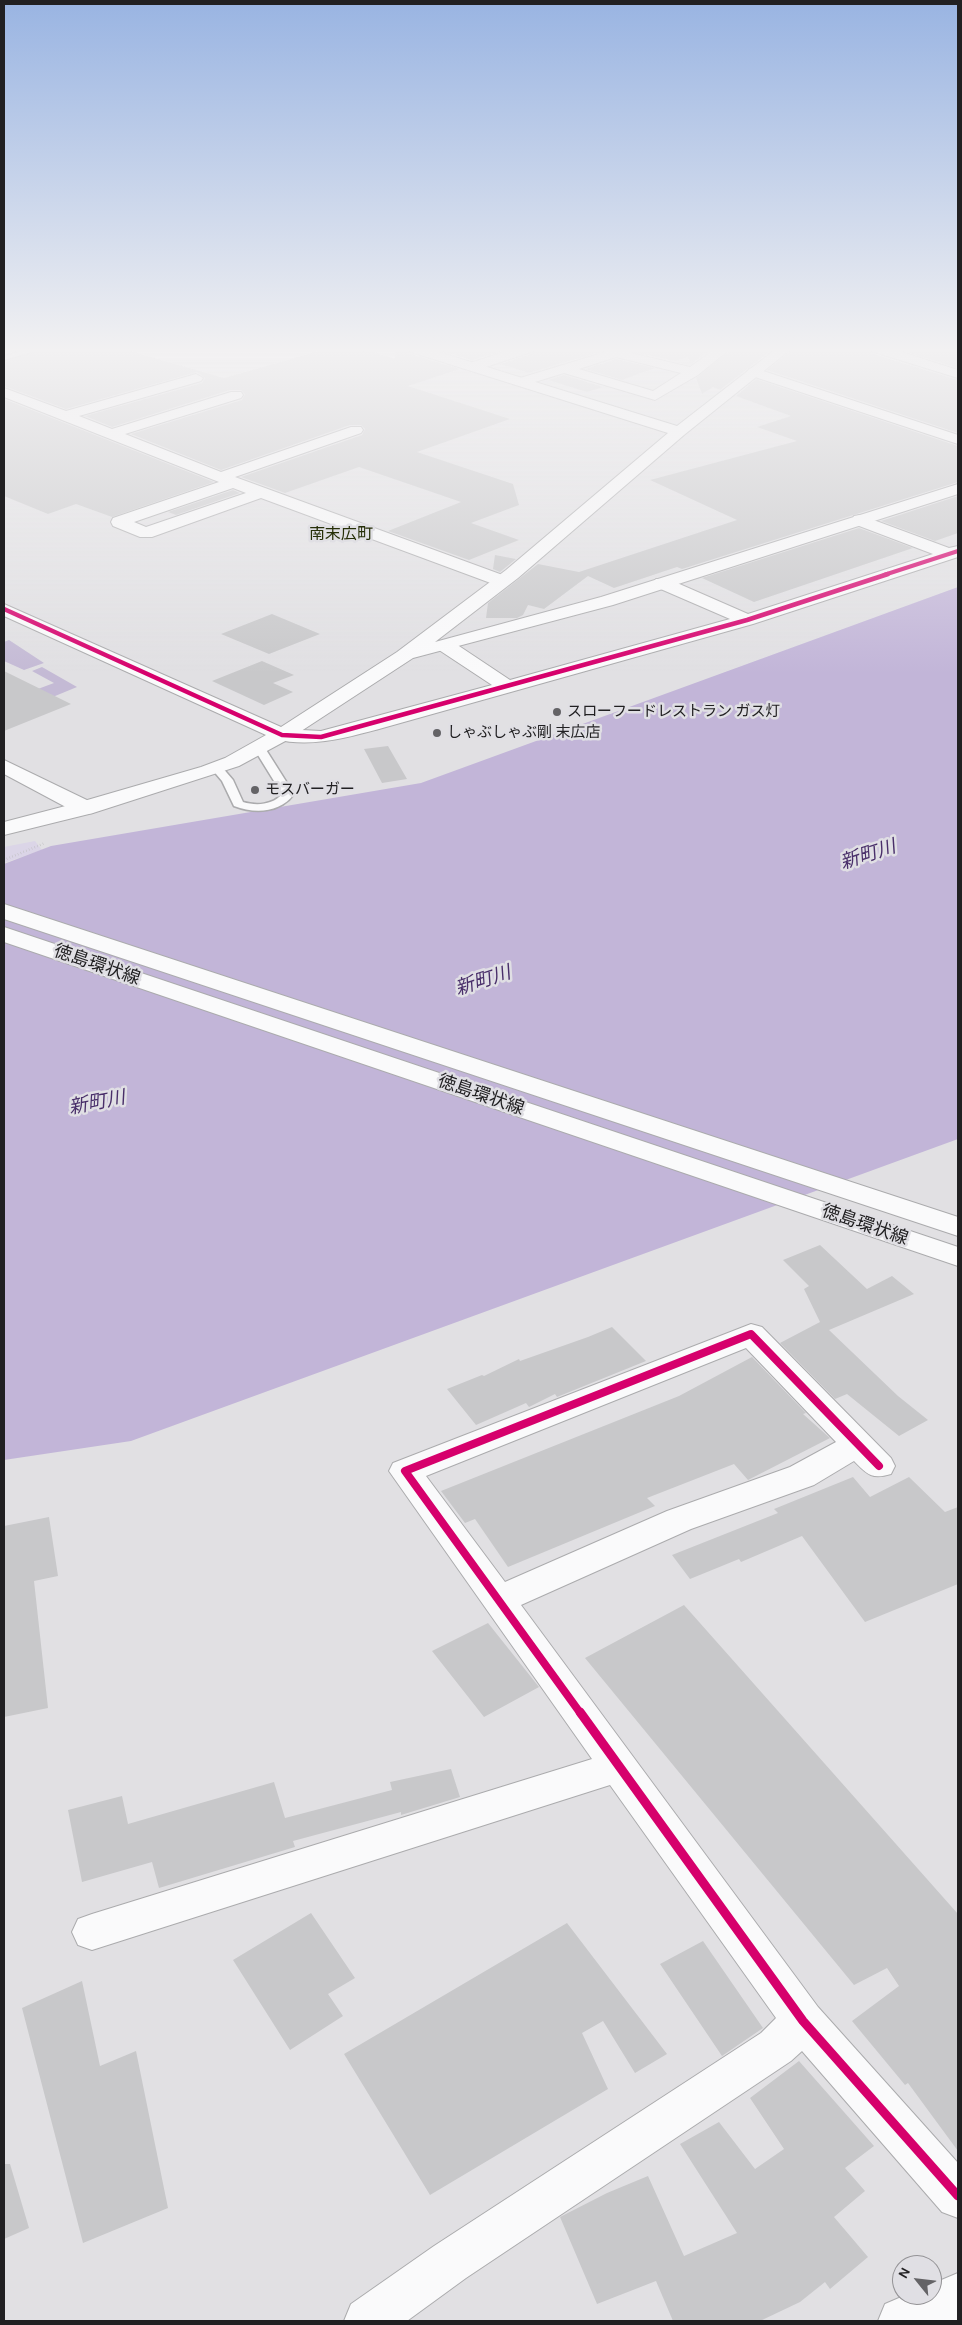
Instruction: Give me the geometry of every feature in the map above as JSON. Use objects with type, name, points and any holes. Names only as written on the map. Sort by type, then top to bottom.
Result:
[{"type":"street","points":[[170,458],[261,493],[502,581]]},
{"type":"street","points":[[261,493],[146,533],[119,522],[285,458]]},
{"type":"street","points":[[4,829],[85,808],[217,768],[282,735],[404,656],[502,581],[649,458]]},
{"type":"street","points":[[404,656],[446,646],[662,583],[958,488]]},
{"type":"street","points":[[860,520],[954,552]]},
{"type":"street","points":[[4,609],[282,735],[321,737],[507,688],[746,620],[954,552]]},
{"type":"street","points":[[662,583],[746,620]]},
{"type":"street","points":[[446,646],[507,688]]},
{"type":"street","points":[[4,766],[85,808]]},
{"type":"street","name":"徳島環状線","points":[[4,911],[958,1227]]},
{"type":"street","name":"徳島環状線","points":[[4,934],[958,1257]]},
{"type":"street","points":[[498,1600],[679,1520],[802,1476],[869,1455],[751,1334],[404,1471],[498,1600],[620,1766],[803,2021],[958,2196]]},
{"type":"street","points":[[92,1932],[620,1766]]},
{"type":"street","points":[[368,2321],[482,2240],[776,2047],[803,2021]]},
{"type":"street","points":[[902,2321],[958,2296]]},
{"type":"lane","points":[[217,768],[227,780],[238,804],[254,807],[282,801],[288,794],[259,747]]},
{"type":"path","points":[[4,860],[48,842]]},
{"type":"shaded area","points":[[9,640],[44,663],[24,670],[4,661],[4,642]]},
{"type":"shaded area","points":[[42,667],[77,687],[4,717],[4,690],[19,696],[54,683],[32,671]]},
{"type":"shaded area","points":[[35,841],[42,850],[4,863],[4,847]]},
{"type":"water","name":"新町川","points":[[958,587],[958,1139],[131,1441],[4,1460],[4,864],[51,846],[421,783]]},
{"type":"building","points":[[4,458],[152,458],[214,482],[112,517],[76,504],[48,514],[4,496]]},
{"type":"building","points":[[190,458],[257,458],[221,470]]},
{"type":"building","points":[[297,458],[434,458],[513,484],[519,505],[471,523],[519,540],[469,560],[388,531],[461,502],[359,467],[285,493],[241,477]]},
{"type":"building","points":[[735,458],[958,458],[958,482],[682,569],[677,567],[614,588],[588,576],[544,609],[528,605],[523,615],[517,618],[486,618],[488,603],[538,564],[579,572],[737,520],[650,480]]},
{"type":"building","points":[[233,490],[240,493],[176,515],[168,512]]},
{"type":"building","points":[[958,496],[958,533],[935,541],[881,521]]},
{"type":"building","points":[[859,528],[913,548],[754,602],[702,578]]},
{"type":"building","points":[[495,555],[516,559],[500,572],[493,569]]},
{"type":"building","points":[[272,614],[320,634],[269,654],[221,634]]},
{"type":"building","points":[[262,661],[294,675],[273,683],[293,692],[264,705],[212,681]]},
{"type":"building","points":[[4,671],[71,704],[4,731]]},
{"type":"building","points":[[388,746],[407,779],[382,783],[364,749]]},
{"type":"building","points":[[820,1245],[867,1289],[892,1276],[914,1294],[829,1330],[898,1396],[928,1420],[899,1436],[847,1394],[835,1399],[780,1343],[820,1322],[804,1289],[809,1286],[783,1260]]},
{"type":"building","points":[[612,1327],[646,1361],[557,1397],[555,1394],[529,1407],[526,1403],[476,1425],[447,1389],[482,1375],[484,1376],[519,1359],[520,1361]]},
{"type":"building","points":[[752,1357],[806,1413],[803,1414],[830,1438],[748,1480],[734,1464],[647,1498],[655,1506],[508,1567],[475,1519],[465,1523],[441,1491],[679,1396]]},
{"type":"building","points":[[853,1477],[870,1497],[909,1477],[945,1512],[958,1507],[958,1584],[865,1622],[802,1536],[741,1562],[739,1559],[690,1579],[672,1555],[778,1513],[774,1509]]},
{"type":"building","points":[[49,1517],[58,1576],[34,1581],[48,1708],[4,1717],[4,1526]]},
{"type":"building","points":[[684,1605],[958,1914],[958,2151],[908,2083],[905,2085],[852,2021],[899,1986],[887,1968],[854,1985],[585,1658]]},
{"type":"building","points":[[488,1623],[539,1687],[484,1717],[432,1651]]},
{"type":"building","points":[[451,1769],[460,1797],[401,1815],[401,1812],[293,1841],[295,1847],[159,1888],[152,1862],[82,1882],[68,1810],[122,1796],[128,1824],[274,1782],[285,1818],[392,1790],[390,1782]]},
{"type":"building","points":[[311,1913],[355,1978],[328,1994],[343,2016],[290,2050],[233,1960]]},
{"type":"building","points":[[567,1923],[667,2054],[635,2073],[603,2021],[582,2033],[608,2089],[430,2195],[344,2054]]},
{"type":"building","points":[[703,1941],[763,2028],[722,2056],[660,1964]]},
{"type":"building","points":[[82,1981],[100,2066],[136,2051],[168,2208],[83,2243],[22,2008]]},
{"type":"building","points":[[799,2061],[874,2146],[845,2168],[865,2191],[834,2217],[868,2257],[830,2289],[825,2282],[800,2302],[760,2321],[673,2321],[656,2281],[597,2304],[560,2217],[607,2193],[648,2176],[684,2256],[737,2233],[680,2144],[719,2122],[755,2169],[784,2149],[750,2098]]},
{"type":"building","points":[[4,2164],[10,2164],[29,2228],[4,2239]]},
{"type":"cycle path","points":[[4,609],[282,735],[321,737],[747,620],[958,551]]},
{"type":"cycle path","points":[[879,1466],[751,1334],[405,1471],[803,2021],[958,2196]]},
{"type":"place","name":"スローフードレストラン ガス灯","points":[[557,712]]},
{"type":"place","name":"しゃぶしゃぶ剛 末広店","points":[[437,733]]},
{"type":"place","name":"モスバーガー","points":[[255,790]]},
{"type":"district","name":"南末広町","points":[[341,534]]}]
